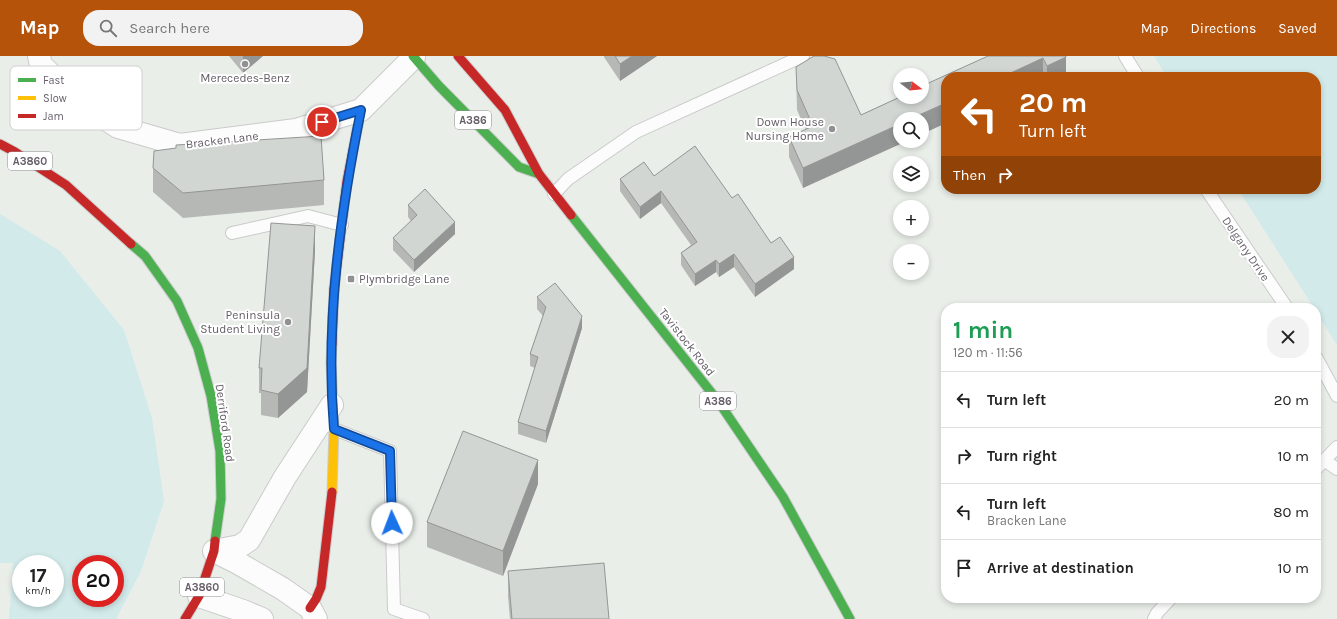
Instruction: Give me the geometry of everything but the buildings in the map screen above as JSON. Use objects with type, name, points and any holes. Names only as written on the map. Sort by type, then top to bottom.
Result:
[{"type":"main road","name":"A386","points":[[414,56],[439,86],[519,167],[539,174]]},
{"type":"main road","name":"Tavistock Road","points":[[458,56],[505,110],[539,174],[554,194],[718,401],[783,497],[850,619]]},
{"type":"main road","points":[[313,613],[316,599],[321,587],[324,570],[332,493],[334,429],[331,362],[334,289],[347,181],[361,110]]},
{"type":"main road","name":"Derriford Road","points":[[0,144],[22,156],[62,182],[145,256],[177,302],[198,348],[213,404],[220,451],[221,499],[214,551],[199,596],[185,619]]},
{"type":"street","name":"Bracken Lane","points":[[39,56],[41,66]]},
{"type":"street","points":[[361,110],[414,56]]},
{"type":"street","name":"Bracken Lane","points":[[128,130],[180,145],[296,130],[361,110]]},
{"type":"street","points":[[214,551],[240,546],[249,540],[285,477],[332,405]]},
{"type":"street","points":[[214,551],[259,575],[313,613]]},
{"type":"street","points":[[199,596],[243,610],[262,619]]},
{"type":"lane","points":[[554,194],[568,179],[636,132],[803,56]]},
{"type":"lane","points":[[1125,56],[1135,72]]},
{"type":"lane","name":"Delgany Drive","points":[[1209,194],[1283,303]]},
{"type":"lane","points":[[232,233],[308,216],[342,225]]},
{"type":"lane","points":[[1321,366],[1337,396]]},
{"type":"lane","points":[[334,429],[390,451],[394,609],[423,619]]},
{"type":"lane","points":[[1321,463],[1337,447]]},
{"type":"lane","points":[[1321,464],[1337,469]]},
{"type":"lane","points":[[1154,619],[1157,613],[1166,603]]},
{"type":"shaded area","points":[[1154,56],[1337,56],[1337,345],[1321,320],[1321,303],[1311,303],[1241,194],[1321,194],[1321,72],[1164,72]]},
{"type":"shaded area","points":[[0,214],[60,251],[124,330],[152,418],[164,501],[141,571],[124,604],[124,555],[72,555],[72,607],[122,607],[116,619],[9,619],[12,577],[12,607],[64,607],[64,555],[12,555],[12,563],[0,563]]},
{"type":"traffic: fast","points":[[413,56],[439,86],[519,167],[539,174]]},
{"type":"traffic: fast","points":[[571,215],[718,401],[783,497],[850,619]]},
{"type":"traffic: fast","points":[[131,244],[145,256],[177,301],[198,348],[211,396],[220,451],[221,499],[215,541]]},
{"type":"traffic: slow","points":[[332,344],[331,362],[334,429],[332,492]]},
{"type":"traffic: jam","points":[[458,56],[505,110],[539,174],[571,215]]},
{"type":"traffic: jam","points":[[332,344],[334,289],[347,181],[361,110]]},
{"type":"traffic: jam","points":[[0,144],[66,185],[131,244]]},
{"type":"traffic: jam","points":[[310,608],[321,587],[332,492]]},
{"type":"traffic: jam","points":[[185,619],[199,596],[214,551],[215,541]]},
{"type":"place","name":"Merecedes-Benz","points":[[245,64]]},
{"type":"place","name":"Down House Nursing Home","points":[[832,129]]},
{"type":"place","name":"Plymbridge Lane","points":[[351,279]]},
{"type":"place","name":"Peninsula Student Living","points":[[288,322]]},
{"type":"route","points":[[322,122],[361,110],[347,181],[334,289],[331,362],[334,429],[390,451],[392,523]]}]
